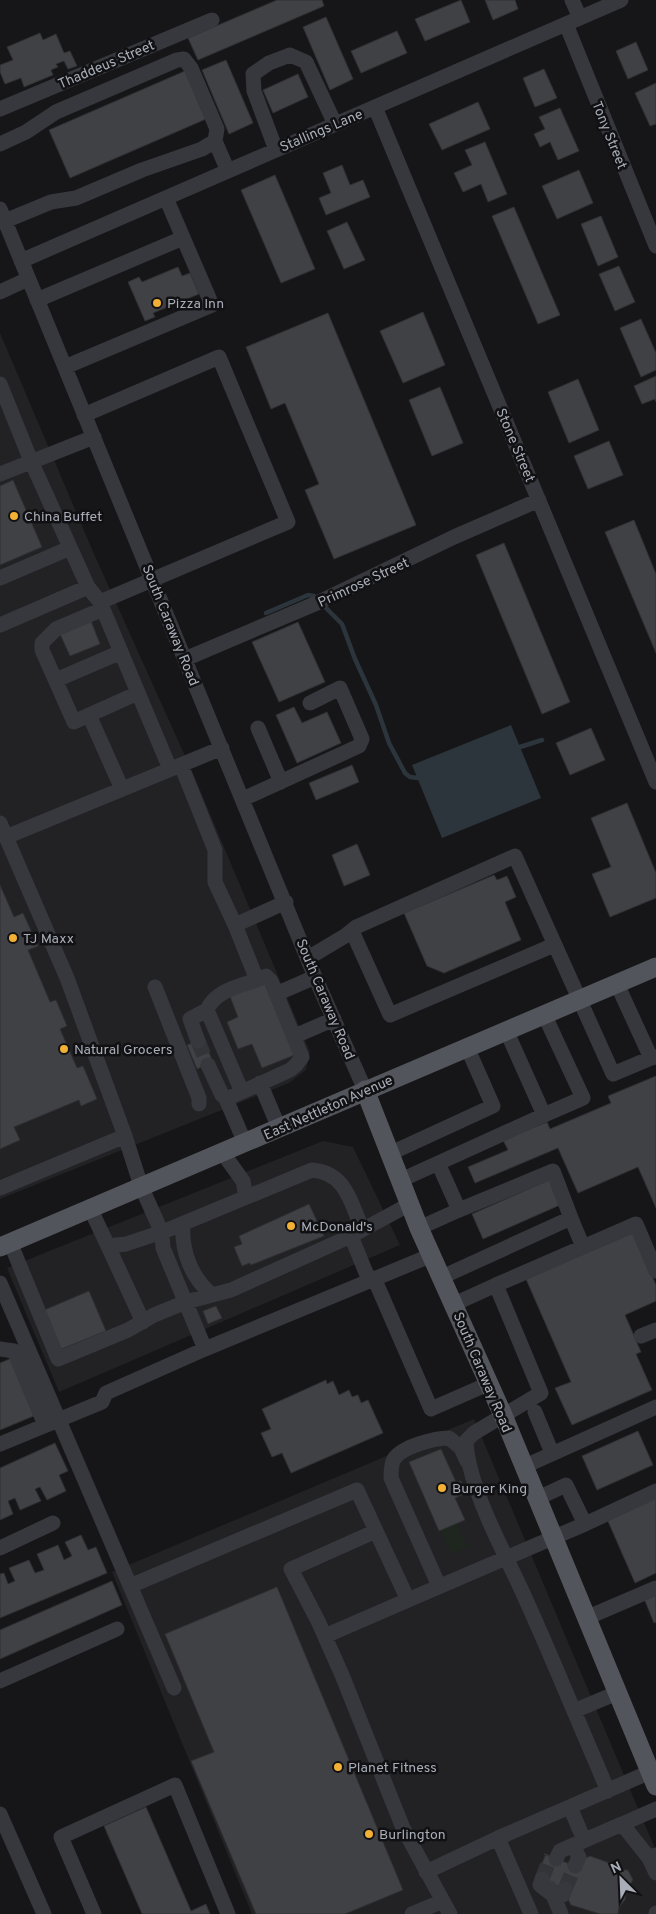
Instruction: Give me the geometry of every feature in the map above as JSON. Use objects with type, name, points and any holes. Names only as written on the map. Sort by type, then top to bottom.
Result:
[{"type":"main road","name":"East Nettleton Avenue","points":[[5,1245],[467,1046],[656,967]]},
{"type":"main road","name":"South Caraway Road","points":[[364,1090],[391,1153],[419,1228],[503,1415],[552,1538],[653,1779]]},
{"type":"street","name":"Tony Street","points":[[572,0],[573,21],[656,246]]},
{"type":"street","name":"Stallings Lane","points":[[21,260],[621,0]]},
{"type":"street","name":"Thaddeus Street","points":[[0,109],[212,20]]},
{"type":"street","points":[[276,150],[254,91],[253,74],[269,62],[290,55],[306,62],[335,124]]},
{"type":"street","points":[[0,144],[26,132],[56,112],[177,60],[184,60],[190,68],[216,129],[215,141],[228,171]]},
{"type":"street","name":"Stone Street","points":[[376,107],[656,782]]},
{"type":"street","points":[[2,215],[51,202],[76,198],[142,170],[202,149],[215,141]]},
{"type":"street","points":[[65,367],[212,305],[166,198]]},
{"type":"street","name":"South Caraway Road","points":[[2,215],[286,902],[315,977],[364,1090]]},
{"type":"street","points":[[37,300],[183,238]]},
{"type":"street","points":[[0,292],[28,279]]},
{"type":"street","points":[[84,415],[219,357],[288,522],[152,580],[56,629],[42,644],[42,650],[74,722],[138,693]]},
{"type":"street","points":[[0,384],[31,461],[70,548],[88,587],[102,606],[138,693],[176,767],[215,850],[216,882],[257,980]]},
{"type":"street","points":[[0,474],[94,437]]},
{"type":"street","name":"Primrose Street","points":[[185,659],[317,603],[454,537],[539,500]]},
{"type":"street","points":[[0,578],[70,548]]},
{"type":"street","points":[[0,625],[88,587]]},
{"type":"street","points":[[56,680],[121,652]]},
{"type":"street","points":[[243,799],[358,746],[362,739],[340,688],[310,703]]},
{"type":"street","points":[[89,715],[122,789]]},
{"type":"street","points":[[258,728],[281,782]]},
{"type":"street","points":[[6,837],[222,748]]},
{"type":"street","points":[[0,823],[67,978],[125,1136],[141,1186],[162,1232],[163,1248],[204,1349]]},
{"type":"street","points":[[308,958],[352,931],[515,856],[578,1000],[613,1074],[653,1057],[617,984]]},
{"type":"street","points":[[234,925],[286,902]]},
{"type":"street","points":[[352,931],[390,1015],[554,946]]},
{"type":"street","points":[[198,1041],[190,1019],[207,1010],[210,1003],[229,990],[266,976],[269,978],[295,1036],[302,1057],[296,1065],[226,1098]]},
{"type":"street","points":[[276,994],[315,977]]},
{"type":"street","points":[[155,987],[199,1098],[199,1104]]},
{"type":"street","points":[[207,1010],[242,1092]]},
{"type":"street","points":[[401,1180],[583,1098],[544,1014]]},
{"type":"street","points":[[295,1036],[334,1020]]},
{"type":"street","points":[[506,1030],[544,1116]]},
{"type":"street","points":[[391,1153],[493,1106],[467,1046]]},
{"type":"street","points":[[208,1065],[222,1095],[226,1098],[245,1143]]},
{"type":"street","points":[[260,1083],[279,1128]]},
{"type":"street","points":[[0,1188],[125,1136]]},
{"type":"street","points":[[222,1152],[243,1181],[246,1197]]},
{"type":"street","points":[[438,1163],[459,1210]]},
{"type":"street","points":[[108,1246],[126,1244],[162,1232],[312,1170],[326,1171],[339,1179],[371,1279],[431,1409],[488,1384]]},
{"type":"street","points":[[419,1228],[553,1171],[583,1247]]},
{"type":"street","points":[[5,1245],[58,1359],[186,1302],[231,1290],[356,1232],[410,1204]]},
{"type":"street","points":[[90,1208],[142,1322]]},
{"type":"street","points":[[442,1277],[572,1218]]},
{"type":"street","points":[[183,1224],[182,1238],[186,1256],[203,1288],[211,1294]]},
{"type":"street","points":[[454,1304],[636,1224],[656,1271]]},
{"type":"street","points":[[0,1444],[102,1402],[106,1393],[204,1349],[432,1255]]},
{"type":"street","points":[[0,1283],[51,1422]]},
{"type":"street","points":[[472,1474],[467,1456],[466,1441],[474,1433],[541,1393],[496,1285]]},
{"type":"street","points":[[641,1336],[656,1330]]},
{"type":"street","points":[[0,1349],[14,1351],[51,1422],[130,1586],[174,1688]]},
{"type":"street","points":[[523,1467],[656,1407]]},
{"type":"street","points":[[535,1412],[552,1453]]},
{"type":"street","points":[[440,1586],[391,1478],[391,1471],[394,1459],[408,1449],[435,1438],[449,1438],[461,1448],[506,1558],[608,1790]]},
{"type":"street","points":[[536,1499],[566,1485],[585,1524]]},
{"type":"street","points":[[130,1586],[357,1490],[408,1600]]},
{"type":"street","points":[[325,1636],[585,1524],[656,1490]]},
{"type":"street","points":[[0,1548],[53,1523]]},
{"type":"street","points":[[376,1531],[291,1569],[325,1636],[366,1732],[383,1781],[426,1872],[447,1907],[412,1914]]},
{"type":"street","points":[[586,1618],[656,1588]]},
{"type":"street","points":[[0,1681],[117,1629]]},
{"type":"street","points":[[574,1711],[617,1693]]},
{"type":"street","points":[[426,1872],[608,1790],[653,1779]]},
{"type":"street","points":[[94,1914],[61,1837],[175,1785],[228,1914]]},
{"type":"street","points":[[570,1807],[579,1843],[574,1856],[563,1862],[556,1848],[579,1843],[656,1809]]},
{"type":"street","points":[[0,1814],[44,1914]]},
{"type":"street","points":[[622,1824],[652,1856],[656,1873]]},
{"type":"street","points":[[498,1838],[530,1911],[554,1887],[561,1914]]},
{"type":"shaded area","points":[[0,333],[94,554],[195,778],[310,1052],[306,1070],[289,1083],[0,1199]]},
{"type":"shaded area","points":[[511,725],[541,798],[442,838],[412,765]]},
{"type":"shaded area","points":[[323,1141],[353,1147],[400,1245],[59,1392],[7,1268]]},
{"type":"shaded area","points":[[474,1419],[656,1851],[656,1914],[252,1914],[112,1572]]},
{"type":"shaded area","points":[[457,1523],[468,1547],[452,1555],[441,1531]]},
{"type":"building","points":[[277,0],[322,0],[324,6],[198,60],[188,38]]},
{"type":"building","points":[[461,0],[470,22],[425,41],[415,19]]},
{"type":"building","points":[[485,0],[515,0],[518,9],[493,20]]},
{"type":"building","points":[[326,17],[353,79],[330,90],[303,27]]},
{"type":"building","points":[[397,31],[407,53],[361,73],[351,51]]},
{"type":"building","points":[[40,33],[43,40],[56,34],[64,53],[70,51],[77,66],[68,69],[64,61],[56,64],[58,67],[51,70],[53,75],[24,87],[21,78],[5,84],[0,72],[0,65],[13,60],[7,47]]},
{"type":"building","points":[[636,42],[648,70],[628,79],[616,51]]},
{"type":"building","points":[[226,60],[253,123],[229,134],[202,70]]},
{"type":"building","points":[[544,69],[557,98],[535,107],[523,78]]},
{"type":"building","points":[[185,71],[206,119],[70,178],[49,130]]},
{"type":"building","points":[[298,74],[308,97],[273,113],[263,90]]},
{"type":"building","points":[[656,83],[656,124],[650,126],[635,93]]},
{"type":"building","points":[[478,102],[490,129],[442,150],[429,124]]},
{"type":"building","points":[[560,108],[579,151],[558,160],[550,142],[540,147],[534,134],[545,129],[539,117]]},
{"type":"building","points":[[485,142],[507,194],[488,202],[481,184],[463,192],[454,173],[472,165],[465,150]]},
{"type":"building","points":[[342,165],[350,185],[363,180],[370,197],[326,215],[319,198],[331,193],[323,173]]},
{"type":"building","points":[[579,170],[593,203],[557,219],[542,186]]},
{"type":"building","points":[[275,175],[315,269],[281,283],[241,190]]},
{"type":"building","points":[[514,207],[560,315],[538,324],[492,216]]},
{"type":"building","points":[[601,216],[618,257],[598,266],[581,224]]},
{"type":"building","points":[[347,222],[365,260],[344,269],[327,231]]},
{"type":"building","points":[[619,266],[635,302],[615,311],[599,274]]},
{"type":"building","name":"Pizza Inn","points":[[178,267],[182,276],[190,273],[199,294],[153,313],[155,317],[145,321],[128,282],[139,277],[142,282]]},
{"type":"building","points":[[423,312],[445,365],[403,383],[380,331]]},
{"type":"building","points":[[328,313],[416,525],[334,559],[305,490],[319,484],[285,403],[271,409],[246,347]]},
{"type":"building","points":[[641,319],[656,353],[656,370],[641,377],[620,328]]},
{"type":"building","points":[[656,376],[656,402],[655,399],[642,404],[634,386]]},
{"type":"building","points":[[578,379],[599,430],[569,443],[548,392]]},
{"type":"building","points":[[440,387],[463,443],[432,456],[409,400]]},
{"type":"building","points":[[609,441],[623,475],[588,489],[574,456]]},
{"type":"building","name":"China Buffet","points":[[13,480],[42,547],[0,565],[0,486]]},
{"type":"building","points":[[634,520],[656,574],[656,653],[605,532]]},
{"type":"building","points":[[504,543],[570,702],[542,714],[476,555]]},
{"type":"building","points":[[91,621],[100,644],[70,656],[60,634]]},
{"type":"building","points":[[298,622],[325,682],[279,702],[252,642]]},
{"type":"building","points":[[294,707],[302,723],[327,712],[341,743],[297,763],[276,715]]},
{"type":"building","points":[[591,728],[605,760],[570,775],[556,743]]},
{"type":"building","points":[[352,765],[359,782],[316,800],[309,783]]},
{"type":"building","points":[[627,803],[656,873],[656,898],[610,917],[592,874],[611,867],[591,818]]},
{"type":"building","points":[[357,844],[370,875],[344,886],[332,855]]},
{"type":"building","points":[[494,875],[497,880],[507,876],[516,897],[505,902],[521,940],[444,973],[427,966],[404,913]]},
{"type":"building","points":[[0,885],[14,917],[23,913],[38,946],[28,950],[50,1002],[56,1000],[67,1026],[60,1029],[77,1068],[83,1066],[97,1099],[81,1106],[79,1100],[14,1127],[20,1140],[0,1149]]},
{"type":"building","points":[[267,979],[297,1054],[262,1068],[252,1044],[238,1049],[227,1022],[238,1017],[229,994]]},
{"type":"building","points":[[203,1038],[213,1062],[197,1069],[187,1045]]},
{"type":"building","points":[[656,1076],[656,1208],[638,1167],[578,1193],[558,1148],[475,1183],[468,1167],[508,1150],[503,1140],[547,1122],[550,1129],[611,1103],[608,1096]]},
{"type":"building","points":[[549,1180],[560,1205],[483,1239],[472,1214]]},
{"type":"building","name":"McDonald's","points":[[309,1204],[324,1236],[251,1265],[250,1263],[242,1266],[234,1247],[242,1244],[239,1236]]},
{"type":"building","points":[[633,1232],[656,1285],[656,1301],[625,1315],[641,1352],[636,1354],[652,1390],[572,1425],[555,1388],[571,1382],[526,1279]]},
{"type":"building","points":[[89,1291],[106,1331],[59,1350],[42,1311]]},
{"type":"building","points":[[216,1306],[222,1318],[208,1324],[203,1311]]},
{"type":"building","points":[[12,1358],[36,1415],[0,1430],[0,1363]]},
{"type":"building","points":[[326,1380],[327,1384],[333,1381],[339,1395],[349,1390],[352,1397],[358,1395],[361,1403],[368,1400],[383,1433],[291,1473],[282,1453],[272,1457],[261,1433],[271,1429],[262,1409]]},
{"type":"building","points":[[638,1431],[653,1465],[597,1490],[582,1456]]},
{"type":"building","points":[[55,1443],[68,1471],[59,1475],[66,1491],[47,1500],[40,1487],[35,1489],[41,1501],[20,1510],[15,1498],[8,1501],[13,1514],[0,1520],[0,1468]]},
{"type":"building","name":"Burger King","points":[[441,1449],[456,1482],[461,1481],[466,1493],[455,1498],[465,1520],[439,1531],[409,1462]]},
{"type":"building","points":[[656,1498],[656,1573],[635,1583],[607,1519]]},
{"type":"building","points":[[81,1535],[88,1550],[96,1547],[107,1573],[0,1618],[0,1574],[4,1573],[8,1584],[15,1581],[9,1568],[29,1560],[35,1573],[44,1570],[37,1554],[58,1545],[64,1560],[72,1556],[65,1542]]},
{"type":"building","points":[[112,1581],[122,1605],[0,1659],[0,1630]]},
{"type":"building","points":[[277,1587],[403,1890],[345,1914],[256,1914],[191,1761],[214,1752],[165,1634]]},
{"type":"building","points":[[656,1590],[656,1622],[654,1623],[643,1596]]},
{"type":"building","points":[[146,1807],[191,1911],[206,1904],[210,1914],[142,1914],[104,1826]]},
{"type":"building","points":[[546,1854],[579,1868],[584,1859],[590,1856],[615,1865],[621,1870],[628,1870],[633,1880],[627,1889],[625,1900],[619,1907],[618,1914],[600,1914],[571,1905],[567,1897],[572,1892],[536,1877]]},
{"type":"waterway","points":[[266,613],[308,595],[314,596]]},
{"type":"waterway","points":[[324,606],[342,624],[355,659],[376,705],[389,743],[405,773],[410,777],[418,778]]},
{"type":"waterway","points":[[520,747],[542,740]]},
{"type":"tunnel","points":[[198,1041],[208,1065]]},
{"type":"tunnel","points":[[542,1879],[551,1856]]},
{"type":"tunnel","points":[[565,1889],[575,1866]]},
{"type":"place","name":"Pizza Inn","points":[[157,303]]},
{"type":"place","name":"China Buffet","points":[[14,516]]},
{"type":"place","name":"TJ Maxx","points":[[13,938]]},
{"type":"place","name":"Natural Grocers","points":[[64,1049]]},
{"type":"place","name":"McDonald's","points":[[291,1226]]},
{"type":"place","name":"Burger King","points":[[442,1488]]},
{"type":"place","name":"Planet Fitness","points":[[338,1767]]},
{"type":"place","name":"Burlington","points":[[369,1834]]}]
